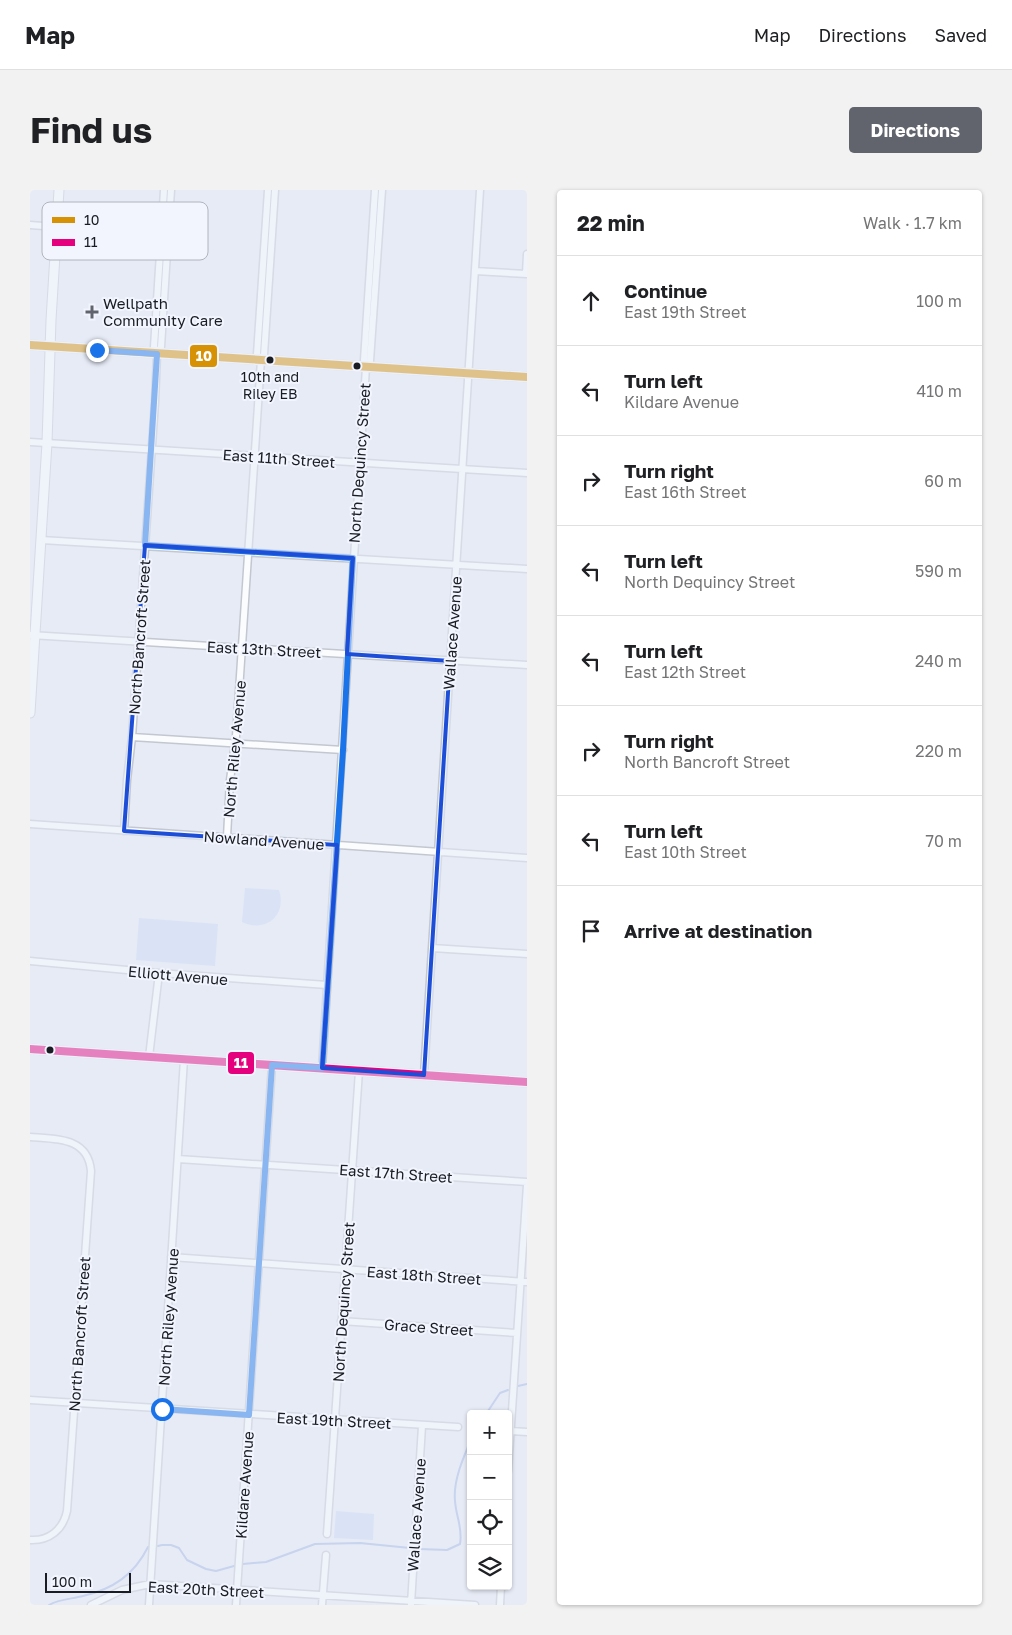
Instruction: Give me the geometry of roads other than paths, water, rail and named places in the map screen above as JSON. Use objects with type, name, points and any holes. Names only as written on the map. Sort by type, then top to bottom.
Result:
[{"type":"main road","points":[[30,713],[32,635],[48,443],[55,260]]},
{"type":"main road","points":[[30,346],[527,377]]},
{"type":"main road","points":[[30,1049],[527,1082]]},
{"type":"street","name":"North Riley Avenue","points":[[227,838],[242,648],[260,360],[264,355],[268,190]]},
{"type":"street","name":"North Riley Avenue","points":[[268,240],[275,190]]},
{"type":"street","name":"North Dequincy Street","points":[[322,1068],[343,750],[359,463],[366,367],[370,361],[375,246],[375,190]]},
{"type":"street","name":"North Dequincy Street","points":[[375,246],[382,190]]},
{"type":"street","name":"Wallace Avenue","points":[[424,1075],[480,190]]},
{"type":"street","points":[[475,271],[526,274],[527,254]]},
{"type":"street","name":"North Bancroft Street","points":[[124,830],[139,642],[157,354],[161,347],[164,260]]},
{"type":"street","name":"East 11th Street","points":[[30,442],[527,473]]},
{"type":"street","points":[[41,540],[527,569]]},
{"type":"street","name":"East 13th Street","points":[[32,635],[527,665]]},
{"type":"street","points":[[132,737],[343,750]]},
{"type":"street","name":"Nowland Avenue","points":[[30,824],[527,858]]},
{"type":"street","points":[[432,948],[527,954]]},
{"type":"street","name":"Elliott Avenue","points":[[30,961],[159,973],[327,985]]},
{"type":"street","points":[[149,1057],[159,973]]},
{"type":"street","name":"North Riley Avenue","points":[[149,1605],[184,1059]]},
{"type":"street","name":"Kildare Avenue","points":[[236,1605],[272,1065]]},
{"type":"street","name":"North Dequincy Street","points":[[327,1534],[359,1071]]},
{"type":"street","name":"North Bancroft Street","points":[[30,1137],[72,1142],[86,1156],[90,1172],[67,1511],[65,1521],[58,1530],[46,1538],[30,1540]]},
{"type":"street","name":"East 17th Street","points":[[178,1159],[527,1183]]},
{"type":"street","points":[[512,1415],[517,1333],[524,1282],[527,1183]]},
{"type":"street","name":"East 18th Street","points":[[172,1257],[524,1282]]},
{"type":"street","name":"Grace Street","points":[[341,1321],[517,1333]]},
{"type":"street","name":"East 19th Street","points":[[30,1400],[458,1427]]},
{"type":"street","name":"Wallace Avenue","points":[[411,1603],[422,1426]]},
{"type":"street","points":[[512,1431],[527,1432]]},
{"type":"street","points":[[322,1605],[326,1554]]},
{"type":"street","name":"East 20th Street","points":[[91,1605],[122,1590],[150,1584],[323,1595],[411,1603],[475,1605]]},
{"type":"street","points":[[500,1605],[501,1590]]},
{"type":"waterway","points":[[518,1386],[527,1384]]},
{"type":"waterway","points":[[489,1410],[500,1393],[508,1390]]},
{"type":"waterway","points":[[419,1549],[447,1550],[460,1544],[461,1533],[455,1493],[457,1478],[467,1450]]},
{"type":"waterway","points":[[243,1564],[266,1562],[315,1544],[360,1543],[410,1548]]},
{"type":"waterway","points":[[158,1546],[171,1545],[179,1548],[187,1560],[206,1569],[216,1571],[234,1566]]},
{"type":"waterway","points":[[49,1605],[61,1600],[94,1593],[113,1585],[129,1573],[148,1547]]},
{"type":"place","name":"Wellpath Community Care","points":[[92,312]]},
{"type":"place","name":"10th and Riley EB","points":[[270,360]]}]
